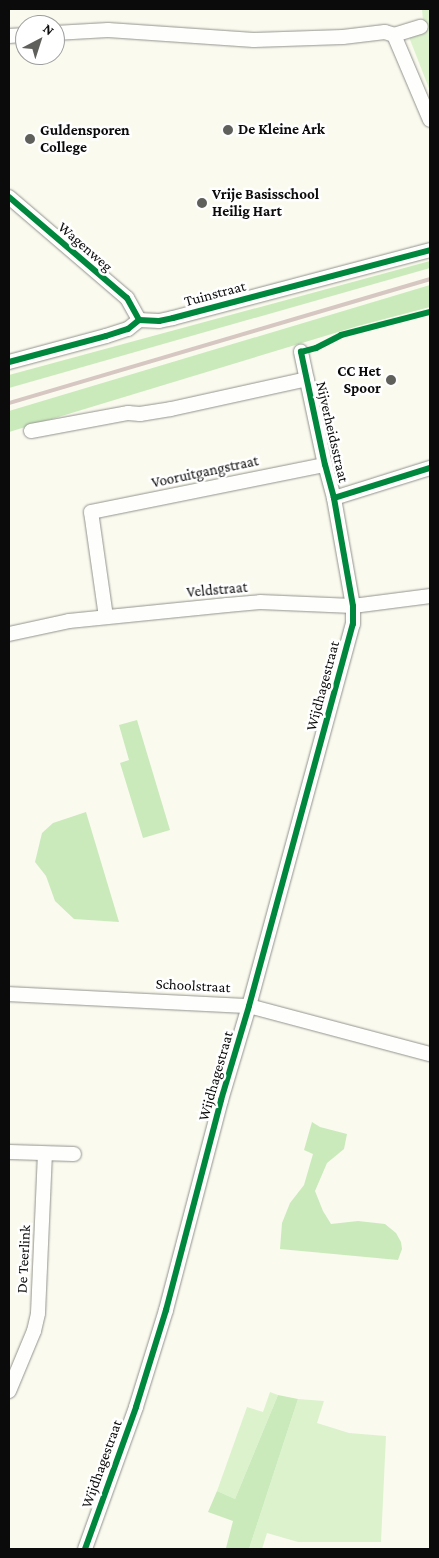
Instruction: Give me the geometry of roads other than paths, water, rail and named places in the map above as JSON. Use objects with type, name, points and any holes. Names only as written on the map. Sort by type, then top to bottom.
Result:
[{"type":"street","points":[[65,32],[108,30],[254,40],[343,37],[385,32],[394,35],[422,28]]},
{"type":"street","points":[[394,35],[430,120]]},
{"type":"street","name":"Wagenweg","points":[[9,197],[126,298],[139,320]]},
{"type":"street","name":"Tuinstraat","points":[[9,362],[128,329],[139,320],[159,321],[173,318],[430,250]]},
{"type":"street","name":"Nijverheidsstraat","points":[[301,352],[334,498],[353,606]]},
{"type":"street","name":"Nijverheidsstraat","points":[[31,431],[128,413],[140,414],[171,409],[307,379]]},
{"type":"street","name":"Vooruitgangstraat","points":[[106,617],[91,512],[325,464]]},
{"type":"street","points":[[334,498],[430,468]]},
{"type":"street","name":"Veldstraat","points":[[9,634],[69,621],[260,602],[353,606],[430,596]]},
{"type":"street","name":"Wijdhagestraat","points":[[84,1549],[136,1407],[166,1310],[221,1100],[249,1006],[353,624],[353,606]]},
{"type":"street","name":"Schoolstraat","points":[[9,994],[249,1006],[430,1054]]},
{"type":"street","points":[[9,1152],[74,1154]]},
{"type":"street","name":"De Teerlink","points":[[9,1391],[15,1361],[38,1313],[45,1154]]},
{"type":"railway","points":[[9,403],[430,279]]},
{"type":"place","name":"De Kleine Ark","points":[[228,130]]},
{"type":"place","name":"Guldensporen College","points":[[30,139]]},
{"type":"place","name":"Vrije Basisschool Heilig Hart","points":[[202,203]]},
{"type":"place","name":"CC Het Spoor","points":[[391,380]]}]
